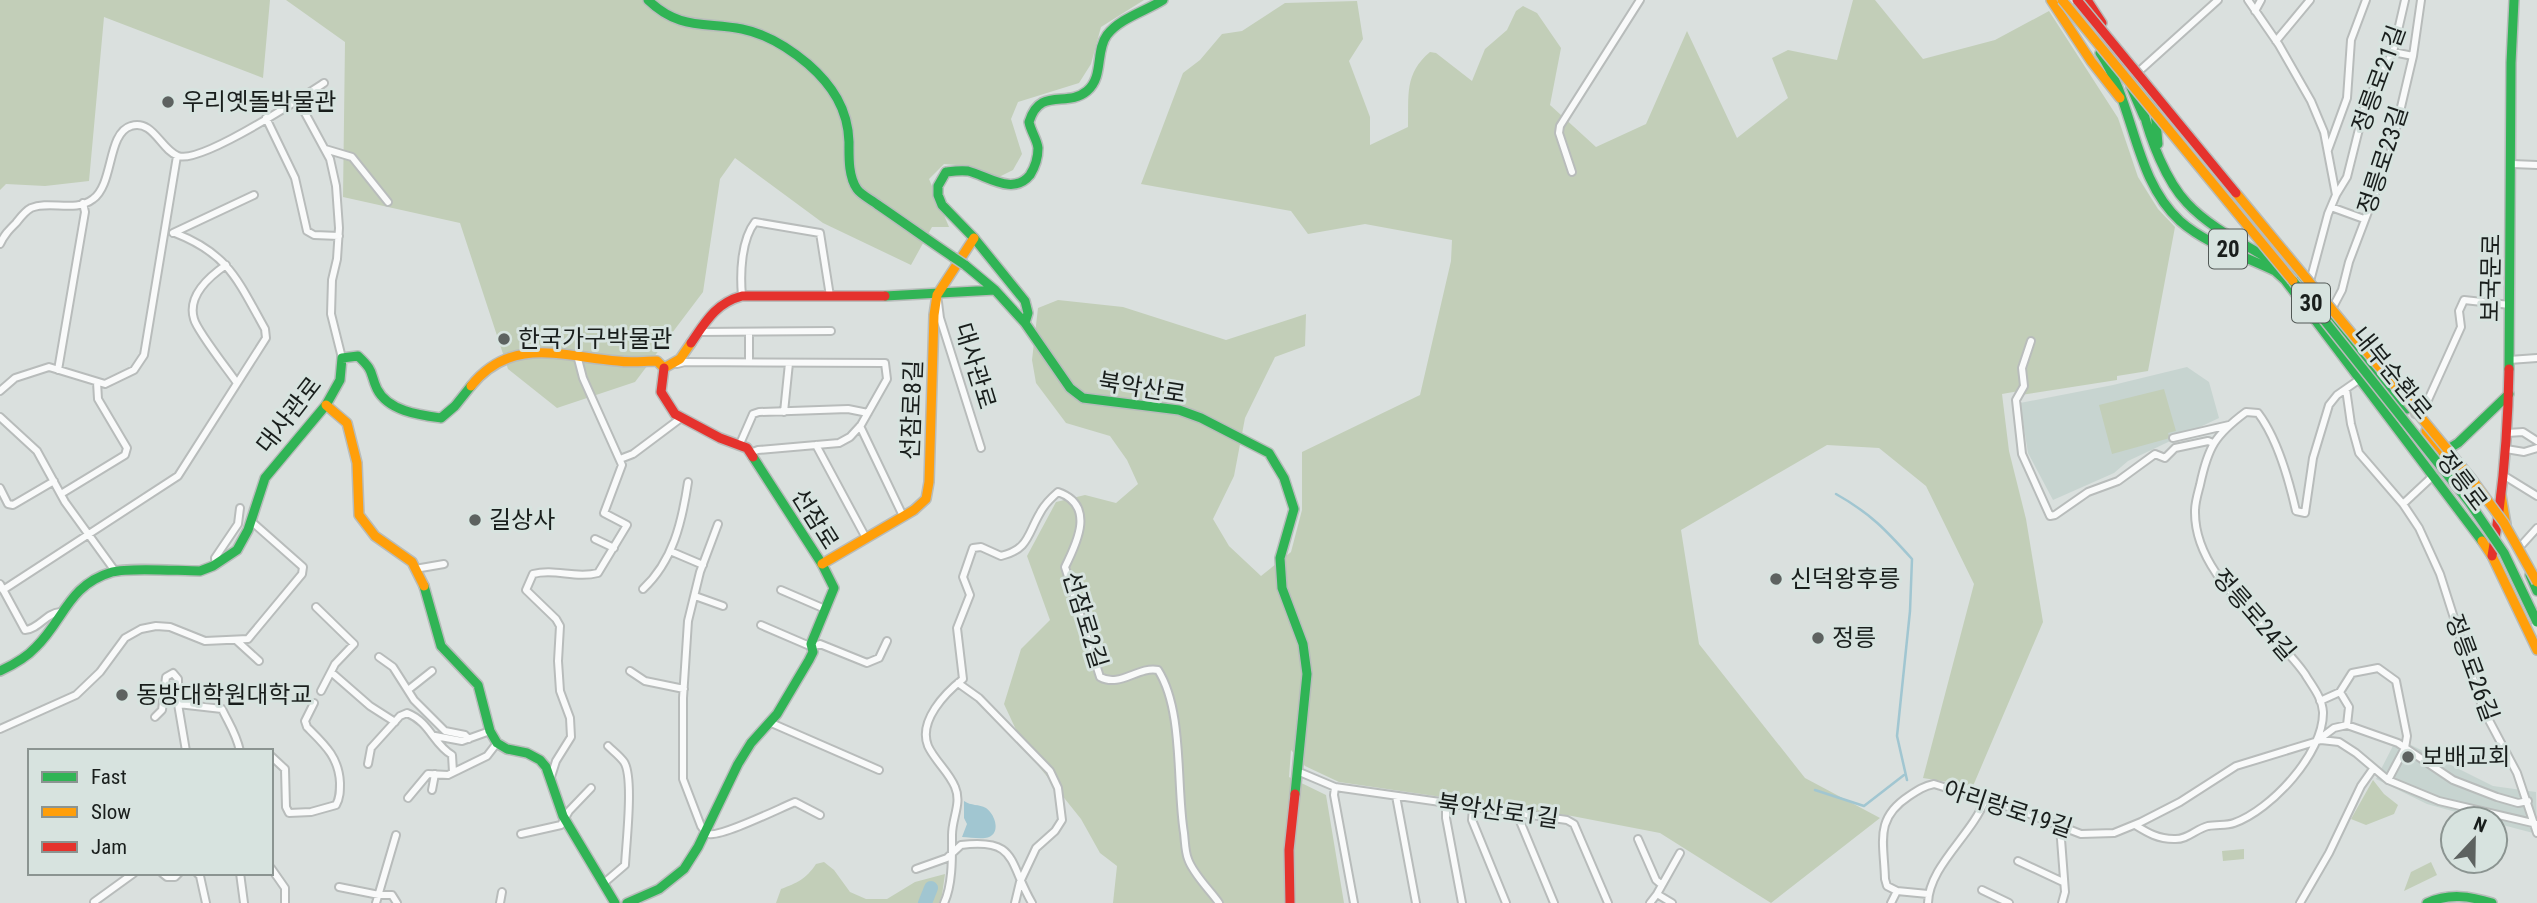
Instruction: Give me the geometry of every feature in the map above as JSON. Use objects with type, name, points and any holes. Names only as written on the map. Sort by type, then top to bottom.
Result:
[{"type":"main road","name":"북악산로","points":[[648,0],[657,12],[677,22],[758,33],[795,55],[816,72],[833,90],[845,110],[851,135],[850,176],[857,190],[965,265],[995,290],[1025,323],[1070,388],[1083,398],[1146,405],[1201,418],[1269,453],[1290,490],[1294,509],[1280,558],[1282,588],[1303,644],[1307,674],[1289,850],[1290,903]]},
{"type":"main road","points":[[1025,323],[1028,313],[1024,301],[974,238],[942,205],[938,195],[941,178],[946,172],[966,170],[1008,185],[1021,182],[1031,173],[1037,160],[1037,141],[1029,128],[1030,117],[1036,107],[1044,100],[1076,97],[1087,92],[1095,76],[1106,36],[1120,24],[1163,0]]},
{"type":"main road","points":[[2051,0],[2091,61],[2120,98]]},
{"type":"main road","name":"정릉로","points":[[2061,0],[2113,72],[2147,170],[2167,208],[2201,236],[2280,275],[2300,298],[2316,324],[2434,475],[2492,556],[2537,650]]},
{"type":"main road","name":"내부순환로","points":[[2061,0],[2293,281],[2469,502],[2504,554],[2537,622]]},
{"type":"main road","points":[[2079,0],[2118,61],[2144,117]]},
{"type":"main road","name":"내부순환로","points":[[2079,0],[2471,478],[2504,523],[2537,586]]},
{"type":"main road","name":"정릉로","points":[[2087,0],[2136,74],[2155,111],[2158,150]]},
{"type":"main road","name":"보국문로","points":[[2492,556],[2506,449],[2509,394],[2511,63],[2514,0]]},
{"type":"main road","name":"정릉로","points":[[2141,85],[2144,117],[2173,185],[2187,203],[2206,220],[2284,268],[2307,289],[2509,535],[2537,586]]},
{"type":"main road","name":"대사관로","points":[[937,295],[974,238]]},
{"type":"main road","name":"대사관로","points":[[216,565],[237,550],[251,521],[265,478],[326,405],[340,380],[342,358],[358,356],[372,368],[378,391],[410,414],[441,418],[450,412],[475,380],[492,365],[519,354],[557,352],[616,362],[657,361],[664,368],[680,359],[713,311],[727,300],[742,296],[937,295],[995,290]]},
{"type":"main road","name":"선잠로8길","points":[[822,565],[904,516],[926,499],[937,295]]},
{"type":"main road","points":[[2300,298],[2417,445],[2422,447],[2428,444],[2426,432]]},
{"type":"main road","name":"선잠로","points":[[627,903],[660,889],[684,869],[738,764],[751,743],[778,714],[803,671],[813,652],[812,647],[834,588],[747,448],[720,438],[675,414],[661,392],[664,368]]},
{"type":"main road","points":[[2443,452],[2458,443],[2509,394]]},
{"type":"main road","points":[[326,405],[347,423],[357,463],[359,515],[375,536],[411,562],[431,607],[441,646],[478,685],[489,731],[496,743],[507,749],[527,753],[546,767],[565,820],[615,903]]},
{"type":"main road","points":[[2434,475],[2434,465],[2438,460],[2443,459],[2452,464]]},
{"type":"main road","points":[[2501,495],[2509,535]]},
{"type":"main road","points":[[0,671],[17,663],[38,646],[60,612],[78,591],[95,579],[115,571],[195,572],[216,565]]},
{"type":"main road","points":[[2427,903],[2455,895],[2492,903]]},
{"type":"street","points":[[1572,172],[1559,133],[1560,126],[1640,0]]},
{"type":"street","points":[[2136,74],[2218,0]]},
{"type":"street","name":"정릉로21길","points":[[2248,0],[2311,101],[2324,132],[2336,195]]},
{"type":"street","points":[[2255,11],[2261,0]]},
{"type":"street","points":[[2276,41],[2310,0]]},
{"type":"street","points":[[2327,152],[2347,98],[2351,40],[2366,0]]},
{"type":"street","name":"정릉로21길","points":[[2300,298],[2313,276],[2331,207],[2347,177],[2365,105],[2393,52],[2405,0]]},
{"type":"street","name":"정릉로23길","points":[[2328,315],[2342,290],[2364,219],[2390,154],[2413,56],[2421,0]]},
{"type":"street","points":[[2393,52],[2413,56]]},
{"type":"street","points":[[0,244],[3,236],[28,209],[41,205],[61,207],[93,200],[104,186],[116,143],[123,129],[134,125],[148,128],[177,156],[189,156],[218,145],[324,83]]},
{"type":"street","points":[[298,100],[330,159],[336,186],[339,236],[332,280],[331,314],[342,358]]},
{"type":"street","points":[[266,118],[295,178],[307,231],[314,235],[339,236]]},
{"type":"street","points":[[325,149],[352,157],[388,202]]},
{"type":"street","points":[[0,391],[15,377],[49,367],[105,384],[134,370],[144,355],[177,156]]},
{"type":"street","points":[[2512,164],[2537,165]]},
{"type":"street","points":[[164,234],[175,233],[254,195]]},
{"type":"street","points":[[58,370],[85,212],[83,203]]},
{"type":"street","points":[[2331,207],[2364,219]]},
{"type":"street","points":[[742,296],[740,280],[748,230],[755,222],[820,233],[830,296]]},
{"type":"street","points":[[60,612],[52,612],[32,629],[25,630],[2,587],[88,535],[177,476],[266,338],[265,329],[237,279],[220,257],[196,241],[175,233]]},
{"type":"street","points":[[226,265],[208,277],[192,305],[194,320],[237,383]]},
{"type":"street","name":"대사관로","points":[[937,295],[940,318],[981,448]]},
{"type":"street","points":[[2413,415],[2428,400],[2461,327],[2459,311],[2464,300],[2510,305]]},
{"type":"street","points":[[698,332],[831,331]]},
{"type":"street","points":[[749,332],[749,362]]},
{"type":"street","points":[[2031,341],[2022,368],[2024,386],[2016,400],[2020,440],[2022,454],[2050,516],[2088,492],[2118,481],[2155,454],[2165,458],[2175,448],[2208,441],[2213,443]]},
{"type":"street","points":[[550,780],[556,761],[571,737],[570,718],[560,691],[560,626],[526,590],[533,573],[544,571],[573,576],[598,573],[627,525],[604,513],[622,465],[583,378],[577,355]]},
{"type":"street","points":[[2509,360],[2537,358]]},
{"type":"street","name":"대사관로","points":[[664,368],[685,362],[885,363],[887,379],[868,412]]},
{"type":"street","points":[[784,412],[789,363]]},
{"type":"street","name":"정릉로24길","points":[[2320,701],[2318,693],[2297,663],[2218,576],[2205,556],[2195,510],[2207,455],[2213,443],[2246,412],[2258,413],[2266,423],[2290,483],[2296,511],[2305,513],[2317,440],[2329,405],[2337,395],[2360,379]]},
{"type":"street","points":[[61,494],[125,455],[127,448],[97,399],[97,382]]},
{"type":"street","name":"정릉로26길","points":[[2346,388],[2358,453],[2403,504],[2440,574],[2483,709],[2517,774],[2537,833]]},
{"type":"street","points":[[739,446],[753,414],[848,409],[868,412],[850,437],[839,443],[750,453]]},
{"type":"street","points":[[0,417],[37,451],[61,494],[115,571]]},
{"type":"street","points":[[620,459],[633,454],[681,418]]},
{"type":"street","points":[[2173,438],[2230,425]]},
{"type":"street","name":"선잠로8길","points":[[860,426],[904,516]]},
{"type":"street","points":[[2507,433],[2523,432],[2537,441]]},
{"type":"street","points":[[816,445],[866,538]]},
{"type":"street","points":[[2506,449],[2525,452],[2537,449]]},
{"type":"street","points":[[2403,504],[2434,475]]},
{"type":"street","points":[[2503,475],[2537,496]]},
{"type":"street","points":[[0,488],[8,504],[13,505],[54,481]]},
{"type":"street","points":[[643,589],[657,577],[670,551],[681,521],[688,482]]},
{"type":"street","name":"선잠로2길","points":[[958,683],[963,679],[957,628],[970,595],[963,578],[973,548],[981,547],[1001,556],[1012,554],[1024,546],[1040,512],[1050,499],[1058,492],[1070,496],[1080,516],[1080,531],[1076,547],[1065,567],[1100,677],[1115,681],[1151,668],[1158,670],[1164,679],[1173,717],[1181,815],[1188,860],[1219,903]]},
{"type":"street","points":[[216,565],[215,558],[238,524],[240,508]]},
{"type":"street","points":[[0,729],[76,695],[100,672],[125,638],[141,629],[170,627],[205,642],[248,639],[302,574],[303,567],[251,521]]},
{"type":"street","points":[[718,524],[703,565],[688,621],[682,779],[701,827],[712,835],[795,802],[820,815]]},
{"type":"street","points":[[2518,550],[2537,528]]},
{"type":"street","points":[[595,539],[614,548]]},
{"type":"street","points":[[670,551],[703,565]]},
{"type":"street","points":[[415,569],[444,564]]},
{"type":"street","points":[[781,590],[825,609]]},
{"type":"street","points":[[695,596],[723,606]]},
{"type":"street","points":[[316,607],[354,644],[335,664],[321,691]]},
{"type":"street","points":[[761,625],[812,647],[820,644],[867,663],[879,658],[887,641]]},
{"type":"street","points":[[236,640],[259,661]]},
{"type":"street","points":[[379,657],[393,667],[414,700],[445,731],[465,735],[469,739]]},
{"type":"street","points":[[2135,825],[2154,836],[2176,840],[2207,827],[2233,824],[2278,794],[2291,781],[2316,741],[2323,712],[2320,701],[2340,692],[2352,673],[2365,670],[2381,669],[2385,675],[2396,681],[2405,722],[2405,748],[2388,780]]},
{"type":"street","points":[[408,690],[432,671]]},
{"type":"street","points":[[630,671],[645,681],[684,689]]},
{"type":"street","points":[[331,672],[370,706],[395,722]]},
{"type":"street","points":[[155,717],[162,710],[165,681],[169,674],[173,673],[178,679],[178,704],[186,749]]},
{"type":"street","points":[[944,903],[949,893],[954,844],[952,835],[958,797],[955,785],[928,746],[925,735],[940,699],[958,683],[979,698],[1050,771],[1058,789],[1062,820],[1055,831],[1036,848],[1020,883],[1015,903]]},
{"type":"street","points":[[2340,692],[2349,708],[2347,725],[2405,748],[2453,780],[2518,803],[2528,801]]},
{"type":"street","points":[[273,758],[285,769],[286,807],[289,813],[311,812],[336,805],[340,786],[337,763],[305,721],[314,703]]},
{"type":"street","points":[[178,704],[222,709],[227,721],[234,727],[240,749]]},
{"type":"street","points":[[368,764],[371,748],[407,713],[417,717],[435,737],[439,748],[452,755],[453,772]]},
{"type":"street","points":[[769,722],[879,770]]},
{"type":"street","name":"아리랑로19길","points":[[1897,891],[1887,886],[1885,879],[1884,824],[1890,811],[1925,786],[1934,784],[2081,834],[2114,833],[2179,802],[2236,766],[2316,741],[2334,728],[2347,725]]},
{"type":"street","points":[[435,737],[462,741],[489,731]]},
{"type":"street","points":[[2316,741],[2339,742],[2388,780],[2439,801],[2536,824]]},
{"type":"street","points":[[408,798],[428,774],[448,775],[487,757],[496,743]]},
{"type":"street","points":[[604,883],[625,865],[628,802],[625,763],[608,746]]},
{"type":"street","points":[[2300,903],[2329,853],[2361,786],[2373,769]]},
{"type":"street","name":"북악산로1길","points":[[1297,771],[1335,787],[1567,820],[1574,824],[1608,903]]},
{"type":"street","points":[[432,790],[435,774]]},
{"type":"street","points":[[1335,787],[1334,795],[1354,903]]},
{"type":"street","points":[[521,834],[561,825],[569,811],[591,788]]},
{"type":"street","points":[[1396,796],[1416,903]]},
{"type":"street","points":[[1928,903],[1928,894],[1947,859],[1974,823],[1985,800]]},
{"type":"street","points":[[1446,804],[1446,818],[1462,903]]},
{"type":"street","points":[[1473,808],[1472,820],[1506,903]]},
{"type":"street","points":[[1517,814],[1554,903]]},
{"type":"street","points":[[2060,826],[2065,892],[2062,903]]},
{"type":"street","points":[[378,899],[396,835]]},
{"type":"street","points":[[1638,838],[1656,880],[1662,885]]},
{"type":"street","points":[[916,869],[947,858],[961,845],[992,843],[1002,848],[1010,857],[1020,883],[1032,903]]},
{"type":"street","points":[[1650,903],[1680,853]]},
{"type":"street","points":[[2018,861],[2063,882]]},
{"type":"street","points":[[273,870],[285,888],[285,903]]},
{"type":"street","points":[[94,902],[131,875]]},
{"type":"street","points":[[199,875],[206,903]]},
{"type":"street","points":[[240,875],[244,903]]},
{"type":"street","points":[[339,887],[378,899],[392,895],[397,903]]},
{"type":"street","points":[[1982,890],[2009,903]]},
{"type":"street","points":[[1891,903],[1897,891],[1928,894]]},
{"type":"street","points":[[500,903],[502,892]]},
{"type":"street","points":[[1657,894],[1672,903]]},
{"type":"shaded area","points":[[2187,367],[2209,382],[2219,418],[2128,461],[2114,473],[2053,500],[2028,453],[2020,403]]},
{"type":"shaded area","points":[[2397,738],[2493,786],[2536,792],[2537,834],[2509,827],[2509,805],[2439,805],[2439,807],[2376,779]]},
{"type":"green space","points":[[0,0],[270,0],[263,78],[104,17],[89,181],[45,186],[6,184],[0,190]]},
{"type":"green space","points":[[286,0],[1144,0],[1101,27],[1091,64],[1079,83],[1018,102],[1011,119],[1022,154],[1013,170],[999,177],[969,166],[944,164],[929,179],[949,227],[932,227],[911,265],[823,223],[735,158],[720,179],[703,292],[635,382],[557,408],[508,369],[460,223],[343,197],[345,42]]},
{"type":"green space","points":[[1853,0],[1875,0],[1923,59],[1995,40],[2049,11],[2118,118],[2138,177],[2158,209],[2175,227],[2148,371],[2117,376],[2117,380],[2021,395],[2019,391],[2002,394],[2009,451],[2026,519],[2043,622],[1973,786],[1923,778],[1974,584],[1926,486],[1879,448],[1827,445],[1681,530],[1699,644],[1805,778],[1880,818],[1771,903],[1660,833],[1572,816],[1339,782],[1305,766],[1291,750],[1289,777],[1326,795],[1344,903],[1113,903],[1117,866],[1100,853],[1081,819],[1025,749],[1004,704],[1021,649],[1050,620],[1027,556],[1056,502],[1085,495],[1116,503],[1138,484],[1127,460],[1110,436],[1066,423],[1036,383],[1032,360],[1038,308],[1058,300],[1123,307],[1226,340],[1306,314],[1305,346],[1275,357],[1245,418],[1234,476],[1213,519],[1229,546],[1261,576],[1291,552],[1302,510],[1302,452],[1420,395],[1451,261],[1452,240],[1365,224],[1308,234],[1291,211],[1141,184],[1183,73],[1200,60],[1222,34],[1242,31],[1285,3],[1357,1],[1363,39],[1349,61],[1370,117],[1370,145],[1408,127],[1412,77],[1430,52],[1436,53],[1472,81],[1485,49],[1507,30],[1516,11],[1523,6],[1537,13],[1561,48],[1550,105],[1596,147],[1646,124],[1687,31],[1737,138],[1788,98],[1772,58],[1788,50],[1837,60]]},
{"type":"green space","points":[[2164,389],[2176,431],[2168,433],[2170,438],[2112,454],[2099,405]]},
{"type":"green space","points":[[2373,780],[2384,794],[2398,805],[2394,814],[2366,825],[2351,819]]},
{"type":"green space","points":[[2244,849],[2244,859],[2223,861],[2222,851]]},
{"type":"green space","points":[[824,862],[834,870],[850,892],[866,899],[887,899],[915,882],[945,874],[942,895],[939,903],[776,903],[781,889],[801,880],[816,864]]},
{"type":"green space","points":[[2431,862],[2437,875],[2404,891],[2411,872]]},
{"type":"water","points":[[964,801],[990,811],[996,825],[994,833],[982,838],[962,837],[967,824],[964,818]]},
{"type":"waterway","points":[[1836,494],[1877,523],[1912,559],[1910,611],[1897,736],[1907,780]]},
{"type":"waterway","points":[[1815,790],[1864,806],[1904,775]]},
{"type":"waterway","points":[[925,903],[931,888]]},
{"type":"traffic: fast","points":[[648,0],[659,10],[681,21],[760,34],[785,47],[808,64],[831,89],[842,108],[848,130],[851,172],[857,189],[953,257]]},
{"type":"traffic: fast","points":[[1025,323],[1028,313],[1025,301],[974,238],[942,205],[938,186],[946,172],[957,171],[968,171],[1000,183],[1016,184],[1023,181],[1030,175],[1036,162],[1038,148],[1029,122],[1034,111],[1047,101],[1071,98],[1087,91],[1096,79],[1103,41],[1112,29],[1163,0]]},
{"type":"traffic: fast","points":[[2509,369],[2511,63],[2514,0]]},
{"type":"traffic: fast","points":[[2100,53],[2121,95],[2143,162],[2165,204],[2180,221],[2201,236],[2275,271],[2285,280],[2482,541]]},
{"type":"traffic: fast","points":[[2137,76],[2155,111],[2158,144]]},
{"type":"traffic: fast","points":[[2131,87],[2144,117]]},
{"type":"traffic: fast","points":[[2143,110],[2160,159],[2179,194],[2218,229],[2277,264]]},
{"type":"traffic: fast","points":[[953,257],[965,265]]},
{"type":"traffic: fast","points":[[965,265],[995,290],[1025,323],[1070,388],[1083,398],[1179,410],[1201,418],[1269,453],[1284,478],[1294,509],[1280,558],[1282,588],[1303,644],[1307,674],[1295,794]]},
{"type":"traffic: fast","points":[[2292,275],[2307,289],[2407,409]]},
{"type":"traffic: fast","points":[[2293,281],[2469,502],[2504,553],[2537,622]]},
{"type":"traffic: fast","points":[[885,296],[995,290]]},
{"type":"traffic: fast","points":[[0,671],[32,651],[46,637],[76,594],[97,578],[112,572],[130,570],[200,571],[237,550],[248,530],[265,478],[326,405],[340,380],[342,358],[358,356],[369,369],[382,396],[396,407],[414,413],[441,418],[471,386]]},
{"type":"traffic: fast","points":[[2443,452],[2458,443],[2509,394]]},
{"type":"traffic: fast","points":[[627,903],[659,889],[684,869],[698,847],[738,764],[751,743],[777,714],[809,660],[813,652],[811,644],[834,588],[822,564],[753,457]]},
{"type":"traffic: fast","points":[[2530,575],[2537,591]]},
{"type":"traffic: fast","points":[[424,586],[441,646],[478,685],[490,731],[497,743],[507,749],[527,753],[546,767],[563,816],[615,903]]},
{"type":"traffic: fast","points":[[2427,903],[2460,897],[2492,903]]},
{"type":"traffic: slow","points":[[2051,0],[2091,61],[2120,98]]},
{"type":"traffic: slow","points":[[2062,0],[2293,281]]},
{"type":"traffic: slow","points":[[2236,193],[2471,478],[2504,523],[2537,582]]},
{"type":"traffic: slow","points":[[822,564],[914,510],[926,499],[937,295],[974,238]]},
{"type":"traffic: slow","points":[[471,386],[487,370],[504,360],[521,355],[539,353],[623,362],[657,361],[664,368],[680,359],[691,343]]},
{"type":"traffic: slow","points":[[326,405],[347,423],[357,463],[359,515],[375,536],[412,562],[424,586]]},
{"type":"traffic: slow","points":[[2426,431],[2480,498]]},
{"type":"traffic: slow","points":[[2501,495],[2506,524]]},
{"type":"traffic: slow","points":[[2482,541],[2492,556],[2537,650]]},
{"type":"traffic: jam","points":[[2077,0],[2236,193]]},
{"type":"traffic: jam","points":[[2087,0],[2102,23]]},
{"type":"traffic: jam","points":[[2102,35],[2120,67]]},
{"type":"traffic: jam","points":[[691,343],[718,308],[742,296],[885,296]]},
{"type":"traffic: jam","points":[[664,368],[661,392],[675,414],[720,438],[747,448],[753,457]]},
{"type":"traffic: jam","points":[[2492,556],[2504,462],[2509,369]]},
{"type":"traffic: jam","points":[[1290,903],[1289,850],[1295,794]]},
{"type":"place","name":"우리옛돌박물관","points":[[168,102]]},
{"type":"place","name":"한국가구박물관","points":[[504,339]]},
{"type":"place","name":"길상사","points":[[475,520]]},
{"type":"place","name":"신덕왕후릉","points":[[1776,579]]},
{"type":"place","name":"정릉","points":[[1818,638]]},
{"type":"place","name":"동방대학원대학교","points":[[122,695]]},
{"type":"place","name":"보배교회","points":[[2408,757]]}]
